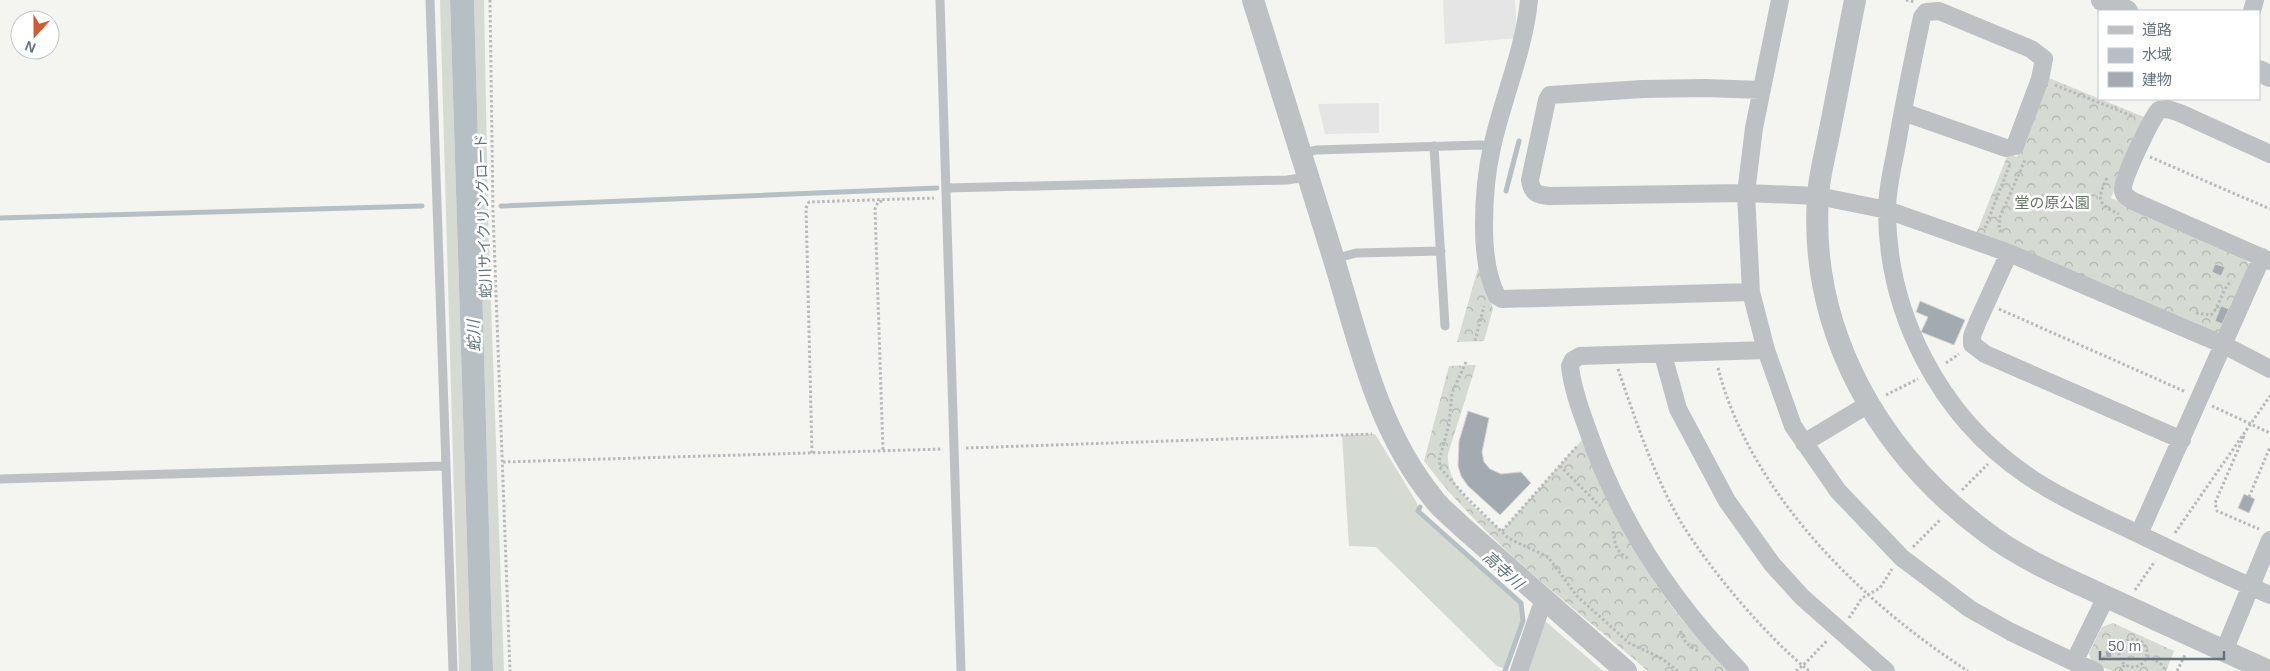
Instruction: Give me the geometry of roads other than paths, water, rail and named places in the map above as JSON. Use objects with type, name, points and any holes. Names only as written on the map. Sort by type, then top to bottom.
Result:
[{"type":"street","points":[[1253,0],[1334,259],[1362,360],[1389,427],[1411,468],[1434,499],[1546,602],[1626,671]]},
{"type":"street","points":[[1529,0],[1522,45],[1492,147],[1485,192],[1484,246],[1489,277],[1497,296],[1502,299],[1751,292]]},
{"type":"street","points":[[1780,0],[1754,128],[1746,193],[1751,292],[1766,350],[1793,426],[1838,491],[1902,558],[1970,609],[2012,632],[2095,671]]},
{"type":"street","points":[[1855,0],[1818,196],[1818,244],[1824,292],[1843,354],[1912,465],[1986,533],[2036,563],[2269,671]]},
{"type":"street","points":[[2102,0],[2124,10]]},
{"type":"street","points":[[1902,112],[2020,152],[2015,146],[2040,79],[2044,59],[2039,54],[1939,11],[1930,10],[1922,17],[1902,112],[1887,210],[1894,275],[1901,304],[1925,361],[1947,396],[1984,438],[2023,473],[2066,498],[2270,595]]},
{"type":"street","points":[[1762,90],[1669,89],[1550,96],[1546,100],[1530,180],[1531,189],[1537,194],[1550,196],[1746,193],[1818,196],[1887,210],[1980,241],[2008,244],[2270,368]]},
{"type":"street","points":[[2139,534],[2224,345],[2266,259],[2126,196],[2123,190],[2125,178],[2139,122],[2159,110],[2168,109],[2270,154]]},
{"type":"street","points":[[2008,244],[1987,304],[1972,336],[1972,344],[1986,354],[2182,440]]},
{"type":"street","points":[[1740,671],[1691,618],[1662,580],[1635,538],[1590,437],[1571,376],[1570,366],[1573,360],[1580,356],[1766,350]]},
{"type":"street","points":[[1663,354],[1678,410],[1727,501],[1760,548],[1802,597],[1886,671]]},
{"type":"street","points":[[1804,442],[1873,402]]},
{"type":"street","points":[[2224,651],[2251,587],[2266,535]]},
{"type":"street","points":[[2074,662],[2106,596]]},
{"type":"street","points":[[1518,671],[1540,610],[1546,602]]},
{"type":"lane","points":[[430,0],[453,671]]},
{"type":"lane","points":[[940,0],[961,671]]},
{"type":"lane","points":[[1301,154],[1316,150],[1481,145],[1492,147]]},
{"type":"lane","points":[[1434,146],[1446,326]]},
{"type":"lane","points":[[946,193],[1287,180],[1308,176]]},
{"type":"lane","points":[[1334,259],[1356,253],[1441,250]]},
{"type":"lane","points":[[0,479],[446,466]]},
{"type":"water","name":"蛇川","points":[[450,0],[474,0],[493,671],[471,671]]},
{"type":"waterway","name":"高寺川","points":[[1506,191],[1519,141]]},
{"type":"waterway","points":[[501,206],[937,188]]},
{"type":"waterway","points":[[0,218],[422,206]]},
{"type":"waterway","name":"高寺川","points":[[1420,507],[1418,511],[1521,603],[1523,621],[1505,671]]},
{"type":"park label","name":"堂の原公園","points":[[2052,202]]}]
